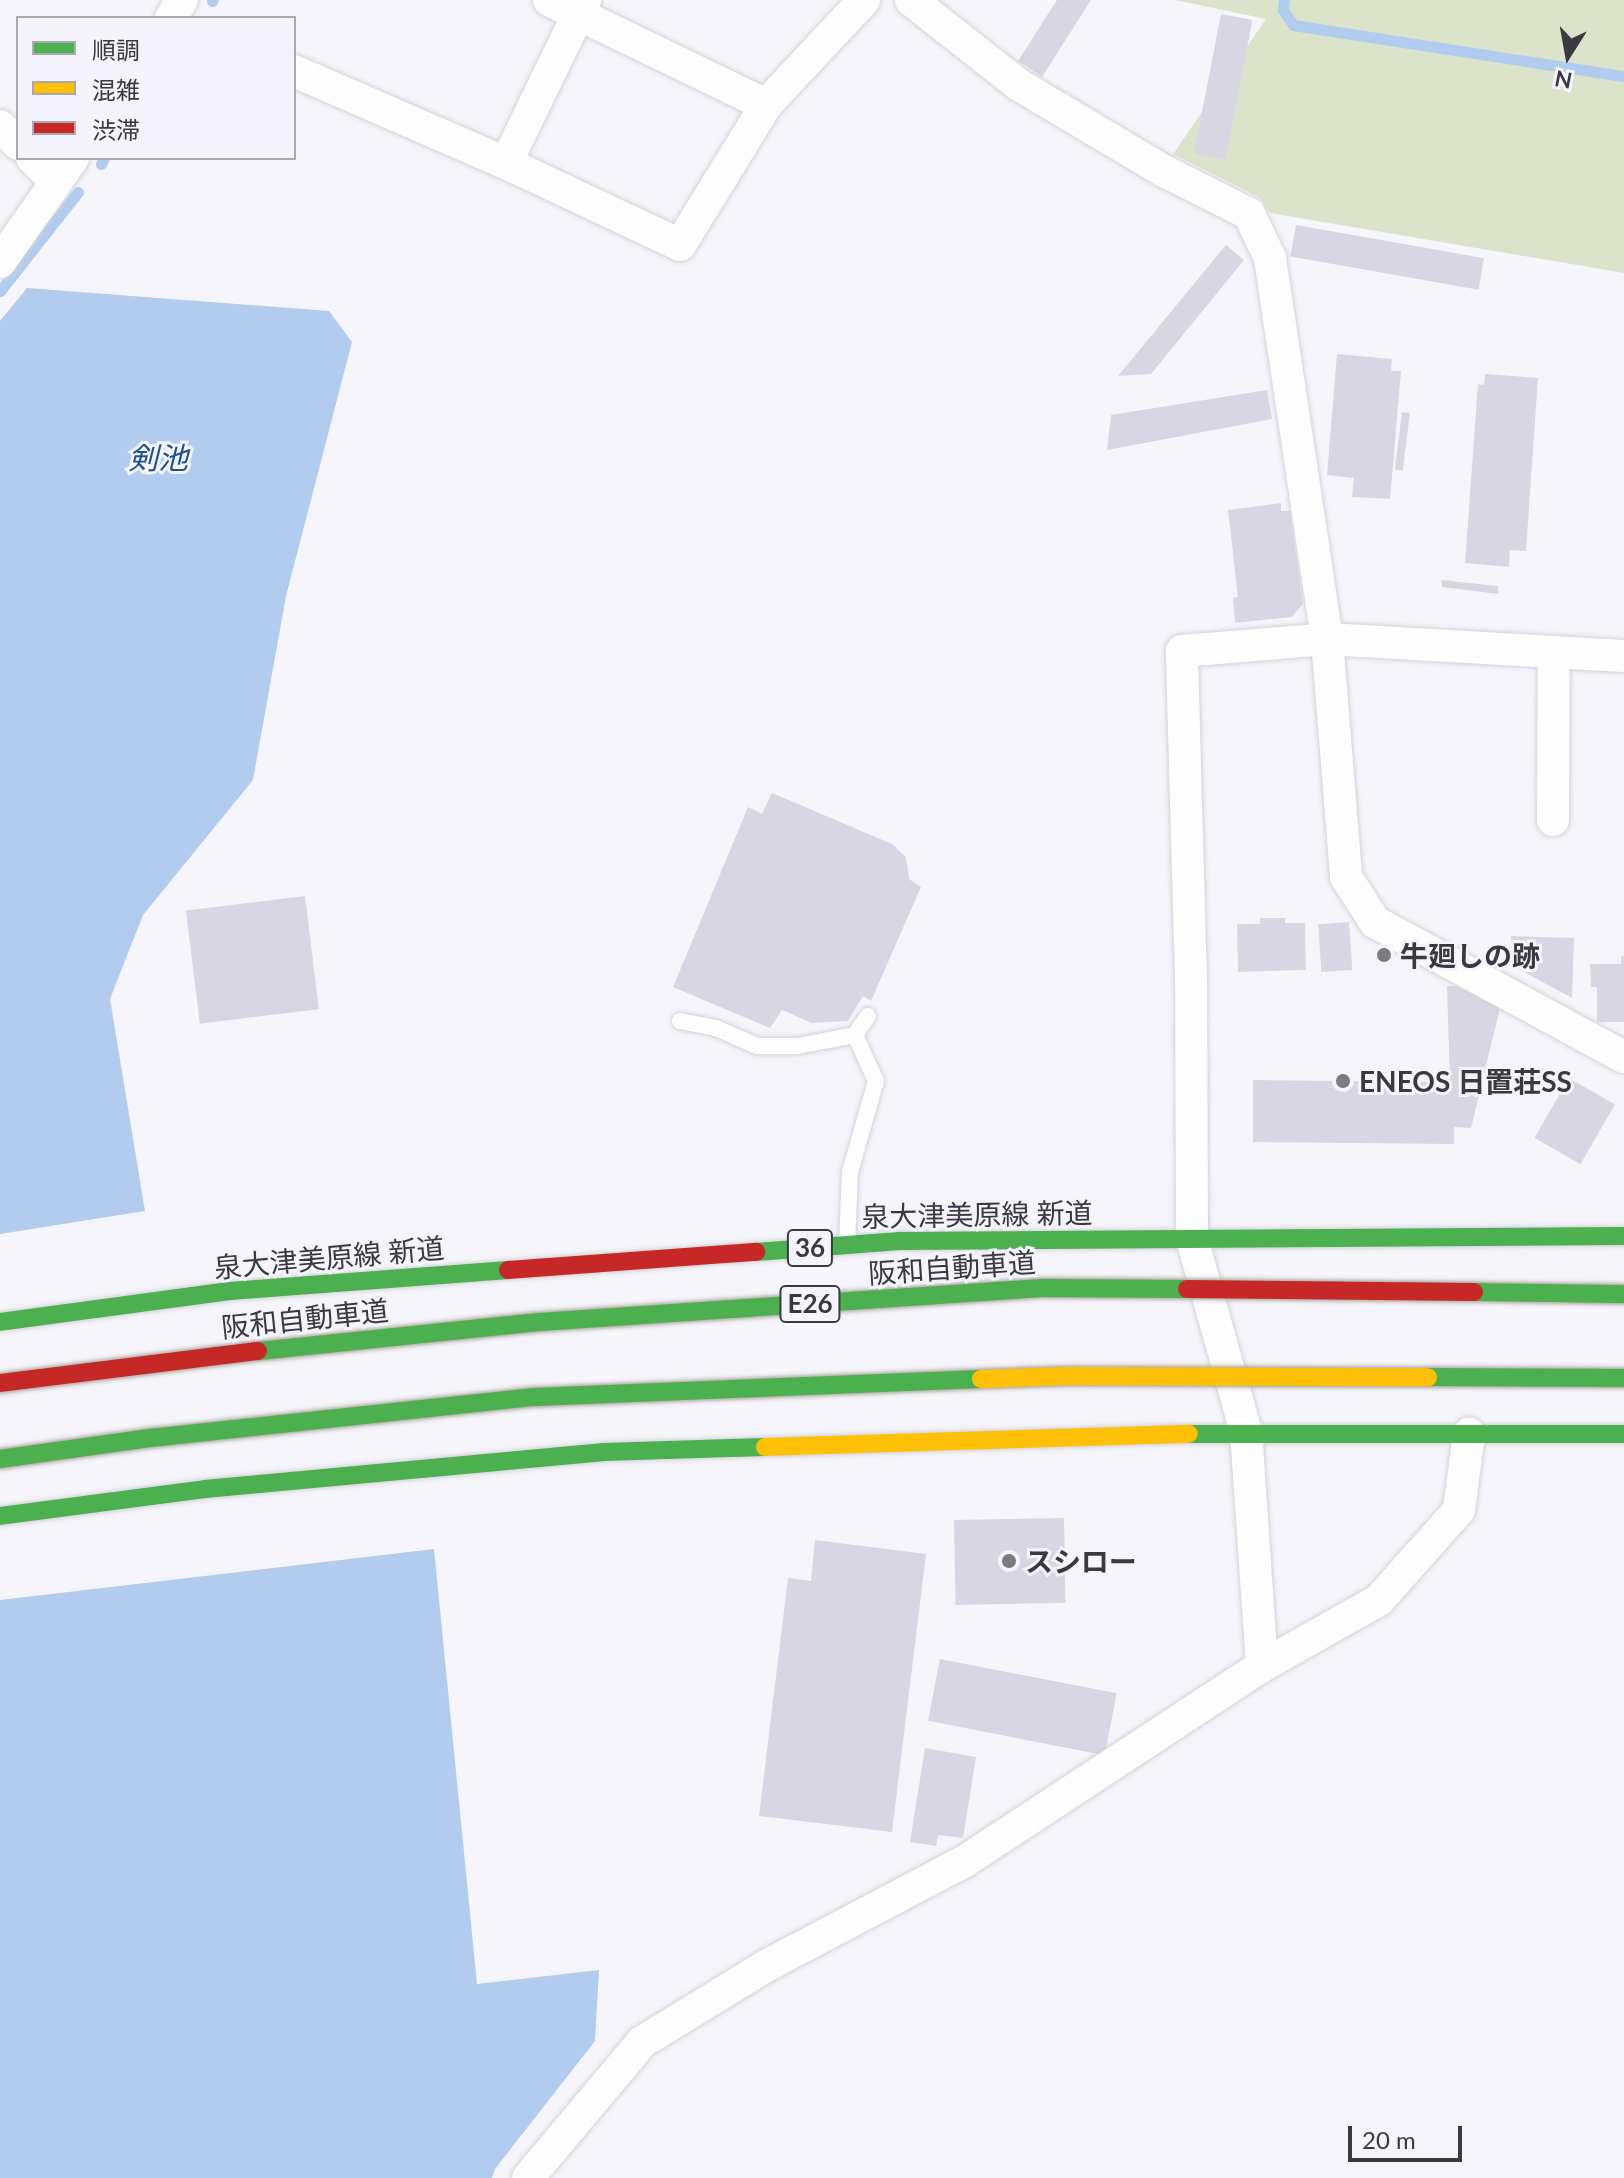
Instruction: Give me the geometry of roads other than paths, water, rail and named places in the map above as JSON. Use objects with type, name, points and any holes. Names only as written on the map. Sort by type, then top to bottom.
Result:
[{"type":"main road","name":"泉大津美原線 新道","points":[[0,1322],[230,1291],[900,1241],[1624,1236]]},
{"type":"main road","name":"阪和自動車道","points":[[0,1383],[145,1363],[540,1322],[1042,1288],[1624,1294]]},
{"type":"main road","points":[[0,1459],[150,1438],[535,1397],[1068,1376],[1624,1378]]},
{"type":"main road","points":[[0,1516],[205,1489],[604,1452],[1246,1432],[1624,1434]]},
{"type":"street","points":[[549,0],[582,7],[766,105]]},
{"type":"street","points":[[296,72],[506,163],[680,245],[766,105],[864,0]]},
{"type":"street","points":[[911,0],[1019,85],[1164,171],[1249,214],[1270,258],[1327,639],[1346,877],[1375,922],[1624,1057]]},
{"type":"street","points":[[506,163],[582,7]]},
{"type":"street","points":[[0,126],[16,142]]},
{"type":"street","points":[[0,261],[64,170],[37,160]]},
{"type":"street","points":[[1262,1666],[1246,1432],[1192,1239],[1191,980],[1182,651],[1327,639],[1624,656]]},
{"type":"street","points":[[1553,820],[1554,652]]},
{"type":"street","points":[[528,2178],[642,2042],[766,1966],[965,1861],[1262,1666],[1379,1600],[1459,1510],[1469,1434]]},
{"type":"lane","points":[[680,1021],[716,1028],[757,1046],[797,1046],[855,1035],[868,1016]]},
{"type":"lane","points":[[847,1245],[850,1172],[876,1081],[855,1035]]},
{"type":"water","name":"剣池","points":[[27,288],[329,311],[352,342],[286,596],[253,780],[143,915],[110,999],[145,1211],[0,1234],[0,321]]},
{"type":"water","points":[[434,1549],[477,1984],[599,1970],[595,2041],[495,2169],[492,2178],[0,2178],[0,1600]]},
{"type":"waterway","points":[[1284,0],[1283,10],[1293,25],[1624,76]]},
{"type":"waterway","points":[[101,164],[103,160]]},
{"type":"waterway","points":[[0,291],[78,192]]},
{"type":"place","name":"牛廻しの跡","points":[[1384,955]]},
{"type":"place","name":"ENEOS 日置荘SS","points":[[1343,1081]]},
{"type":"place","name":"スシロー","points":[[1009,1561]]}]
